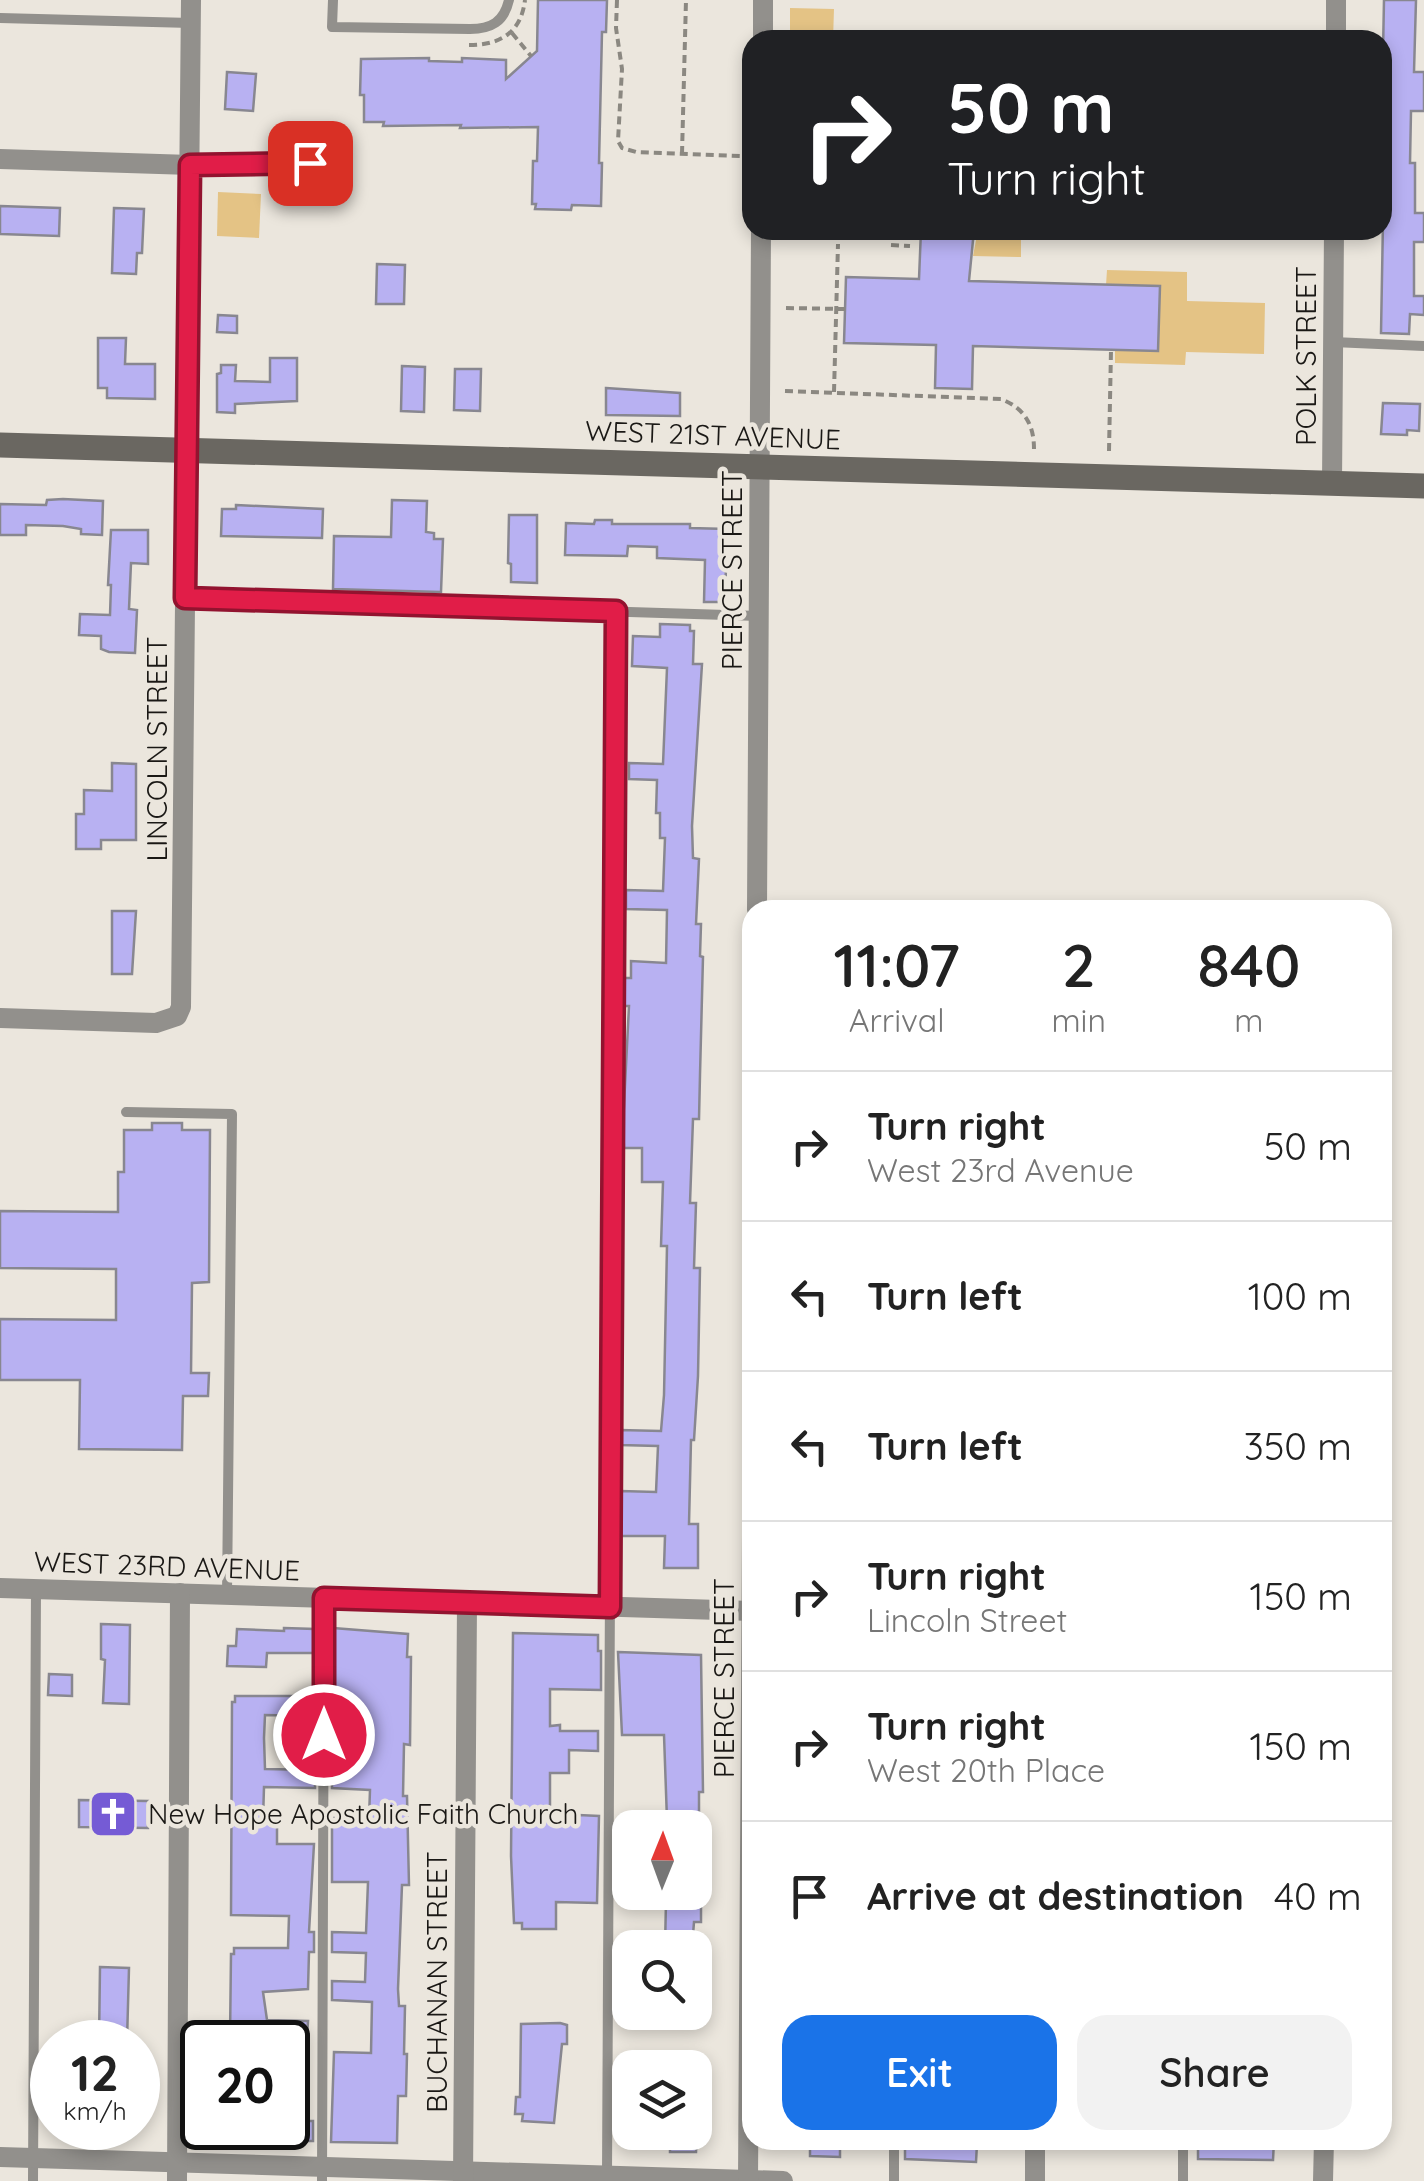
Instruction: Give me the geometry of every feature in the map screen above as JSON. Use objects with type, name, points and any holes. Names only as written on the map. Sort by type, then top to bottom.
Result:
[{"type":"street","name":"LINCOLN STREET","points":[[0,1018],[156,1023],[176,1016],[183,996],[192,0]]},
{"type":"street","points":[[762,30],[763,0]]},
{"type":"street","points":[[1336,0],[1336,30]]},
{"type":"street","points":[[0,160],[190,165],[342,162]]},
{"type":"street","name":"PIERCE STREET","points":[[757,900],[761,240]]},
{"type":"street","name":"POLK STREET","points":[[1332,483],[1334,240]]},
{"type":"street","name":"WEST 21ST AVENUE","points":[[0,445],[1424,486]]},
{"type":"street","name":"WEST 23RD AVENUE","points":[[0,1588],[742,1611]]},
{"type":"street","points":[[177,2172],[180,1594]]},
{"type":"street","name":"BUCHANAN STREET","points":[[463,2176],[467,1602]]},
{"type":"street","name":"PIERCE STREET","points":[[748,2150],[748,2180]]},
{"type":"street","points":[[1035,2150],[1035,2181]]},
{"type":"street","points":[[1323,2181],[1324,2150]]},
{"type":"street","points":[[0,2157],[177,2172],[783,2181]]},
{"type":"lane","points":[[333,0],[332,27],[470,29],[497,24],[509,0]]},
{"type":"lane","points":[[0,18],[191,22]]},
{"type":"lane","points":[[1333,342],[1424,346]]},
{"type":"lane","points":[[185,598],[759,616]]},
{"type":"lane","points":[[607,2178],[616,611]]},
{"type":"lane","points":[[126,1112],[232,1114],[228,1595]]},
{"type":"lane","points":[[33,2181],[36,1589]]},
{"type":"lane","points":[[322,2174],[324,1598]]},
{"type":"lane","points":[[894,2150],[894,2181]]},
{"type":"lane","points":[[1183,2150],[1183,2181]]},
{"type":"path","points":[[617,0],[616,28],[622,69],[620,145],[630,152],[740,156]]},
{"type":"path","points":[[682,154],[686,0]]},
{"type":"path","points":[[512,33],[531,56]]},
{"type":"path","points":[[834,392],[838,244]]},
{"type":"path","points":[[786,308],[845,309]]},
{"type":"path","points":[[1109,451],[1111,350]]},
{"type":"path","points":[[785,391],[1001,399],[1028,420],[1034,449]]},
{"type":"shaded area","points":[[790,8],[834,9],[833,30],[790,30]]},
{"type":"shaded area","points":[[218,192],[261,194],[259,238],[217,236]]},
{"type":"shaded area","points":[[976,240],[1021,240],[1021,257],[973,256]]},
{"type":"shaded area","points":[[1107,270],[1187,272],[1187,301],[1265,303],[1264,354],[1186,352],[1185,365],[1115,363],[1115,350],[1158,351],[1160,287],[1106,285]]},
{"type":"building","points":[[538,0],[607,0],[606,32],[602,32],[601,206],[535,209],[533,161],[537,161],[538,127],[383,126],[384,122],[364,122],[361,59],[506,60],[506,79],[537,51]]},
{"type":"building","points":[[1384,0],[1416,0],[1414,72],[1424,72],[1424,111],[1411,111],[1410,163],[1415,163],[1415,213],[1424,213],[1424,242],[1414,242],[1414,296],[1424,296],[1424,315],[1410,314],[1409,334],[1381,333],[1383,240],[1392,240],[1392,30],[1383,30]]},
{"type":"building","points":[[227,72],[256,74],[253,111],[225,109]]},
{"type":"building","points":[[0,206],[60,208],[59,236],[0,234]]},
{"type":"building","points":[[114,208],[144,209],[142,253],[137,253],[136,274],[112,273]]},
{"type":"building","points":[[921,240],[973,240],[969,281],[1160,286],[1158,351],[973,346],[972,389],[935,388],[936,345],[844,343],[846,277],[919,279]]},
{"type":"building","points":[[377,264],[405,265],[404,304],[376,304]]},
{"type":"building","points":[[218,315],[237,316],[237,333],[217,332]]},
{"type":"building","points":[[98,338],[126,338],[125,364],[155,364],[155,399],[107,398],[107,388],[98,388]]},
{"type":"building","points":[[270,358],[297,358],[297,401],[235,404],[235,413],[217,412],[217,374],[221,373],[221,365],[236,365],[235,381],[270,382]]},
{"type":"building","points":[[402,366],[425,367],[424,412],[401,411]]},
{"type":"building","points":[[455,369],[481,369],[480,411],[454,410]]},
{"type":"building","points":[[606,388],[680,393],[680,416],[606,415]]},
{"type":"building","points":[[1383,403],[1420,404],[1419,431],[1407,430],[1407,435],[1381,434]]},
{"type":"building","points":[[47,500],[103,501],[102,535],[81,534],[81,529],[63,526],[26,525],[26,535],[0,535],[0,504],[46,505]]},
{"type":"building","points":[[392,500],[427,501],[426,532],[434,533],[434,539],[443,539],[441,592],[333,589],[334,536],[391,537]]},
{"type":"building","points":[[236,505],[323,509],[322,538],[221,536],[222,509],[236,509]]},
{"type":"building","points":[[509,515],[537,515],[537,583],[511,582]]},
{"type":"building","points":[[595,520],[727,529],[725,602],[704,602],[705,560],[657,558],[657,547],[628,546],[627,556],[565,555],[566,523],[594,524]]},
{"type":"building","points":[[111,530],[148,530],[148,564],[131,563],[129,609],[137,610],[135,653],[109,652],[101,649],[101,636],[79,635],[80,614],[110,615]]},
{"type":"building","points":[[660,624],[690,625],[690,631],[694,631],[693,664],[702,664],[692,826],[693,858],[699,859],[696,924],[701,924],[703,957],[699,1119],[693,1119],[690,1203],[696,1203],[694,1268],[700,1268],[689,1524],[698,1524],[698,1568],[664,1568],[665,1536],[619,1536],[621,1491],[656,1492],[658,1446],[620,1445],[620,1430],[661,1431],[664,1395],[667,1246],[661,1246],[663,1182],[642,1182],[642,1148],[624,1148],[623,1125],[629,1006],[624,1006],[624,978],[631,978],[631,961],[666,963],[667,910],[626,909],[626,890],[663,891],[665,838],[660,838],[660,813],[656,813],[657,780],[629,779],[629,763],[663,764],[667,668],[632,666],[633,636],[660,637]]},
{"type":"building","points":[[112,763],[136,764],[136,840],[101,840],[101,849],[76,849],[76,814],[84,814],[84,790],[112,791]]},
{"type":"building","points":[[112,911],[136,911],[132,974],[112,974]]},
{"type":"building","points":[[152,1123],[182,1123],[182,1130],[210,1130],[209,1282],[192,1283],[191,1373],[209,1373],[208,1396],[183,1396],[182,1450],[79,1449],[80,1380],[0,1380],[0,1319],[116,1320],[116,1269],[0,1268],[0,1211],[118,1212],[118,1172],[124,1172],[124,1130],[152,1130]]},
{"type":"building","points":[[101,1624],[130,1625],[129,1704],[103,1703],[105,1660],[101,1659]]},
{"type":"building","points":[[333,1628],[408,1634],[407,1657],[411,1657],[410,1745],[404,1744],[403,1796],[407,1796],[409,1885],[402,1885],[398,1989],[399,2006],[405,2006],[406,2096],[398,2096],[397,2143],[331,2142],[334,2052],[371,2053],[372,2002],[332,2000],[332,1981],[365,1982],[366,1953],[332,1952],[332,1932],[366,1933],[368,1882],[332,1882],[332,1818],[369,1818],[370,1790],[332,1788]]},
{"type":"building","points":[[237,1629],[315,1629],[315,1653],[267,1653],[266,1667],[227,1666],[228,1646],[236,1646]]},
{"type":"building","points":[[513,1633],[598,1635],[601,1651],[601,1690],[550,1689],[550,1726],[560,1725],[560,1731],[598,1731],[598,1751],[569,1750],[569,1773],[550,1773],[550,1821],[578,1822],[579,1815],[599,1816],[597,1903],[556,1902],[556,1929],[522,1929],[522,1923],[514,1923]]},
{"type":"building","points":[[618,1652],[701,1655],[703,1792],[699,1792],[699,1810],[667,1810],[664,1735],[622,1735]]},
{"type":"building","points":[[49,1674],[72,1675],[72,1696],[48,1695]]},
{"type":"building","points":[[235,1696],[315,1696],[315,1716],[265,1715],[265,1769],[315,1770],[315,1788],[264,1787],[263,1820],[277,1820],[277,1844],[314,1844],[309,1932],[314,1932],[314,1952],[309,1952],[308,1989],[263,1992],[267,2020],[230,2020],[234,1948],[288,1948],[289,1916],[231,1915]]},
{"type":"building","name":"New Hope Apostolic Faith Church","points":[[79,1800],[148,1801],[148,1828],[79,1827]]},
{"type":"building","points":[[666,1910],[701,1910],[701,1922],[694,1922],[693,1930],[665,1930]]},
{"type":"building","points":[[100,1967],[129,1968],[128,2020],[99,2020]]},
{"type":"building","points":[[521,2024],[567,2025],[567,2044],[562,2044],[554,2123],[522,2121],[523,2114],[515,2114],[516,2097],[520,2097]]},
{"type":"building","points":[[810,2150],[840,2150],[840,2157],[810,2156]]},
{"type":"building","points":[[905,2150],[977,2150],[976,2162],[905,2159]]},
{"type":"building","points":[[1198,2150],[1274,2150],[1273,2160],[1198,2159]]},
{"type":"place","name":"New Hope Apostolic Faith Church","points":[[113,1814]]},
{"type":"route","points":[[310,163],[190,165],[185,598],[616,611],[610,1607],[324,1598],[324,1735]]}]
